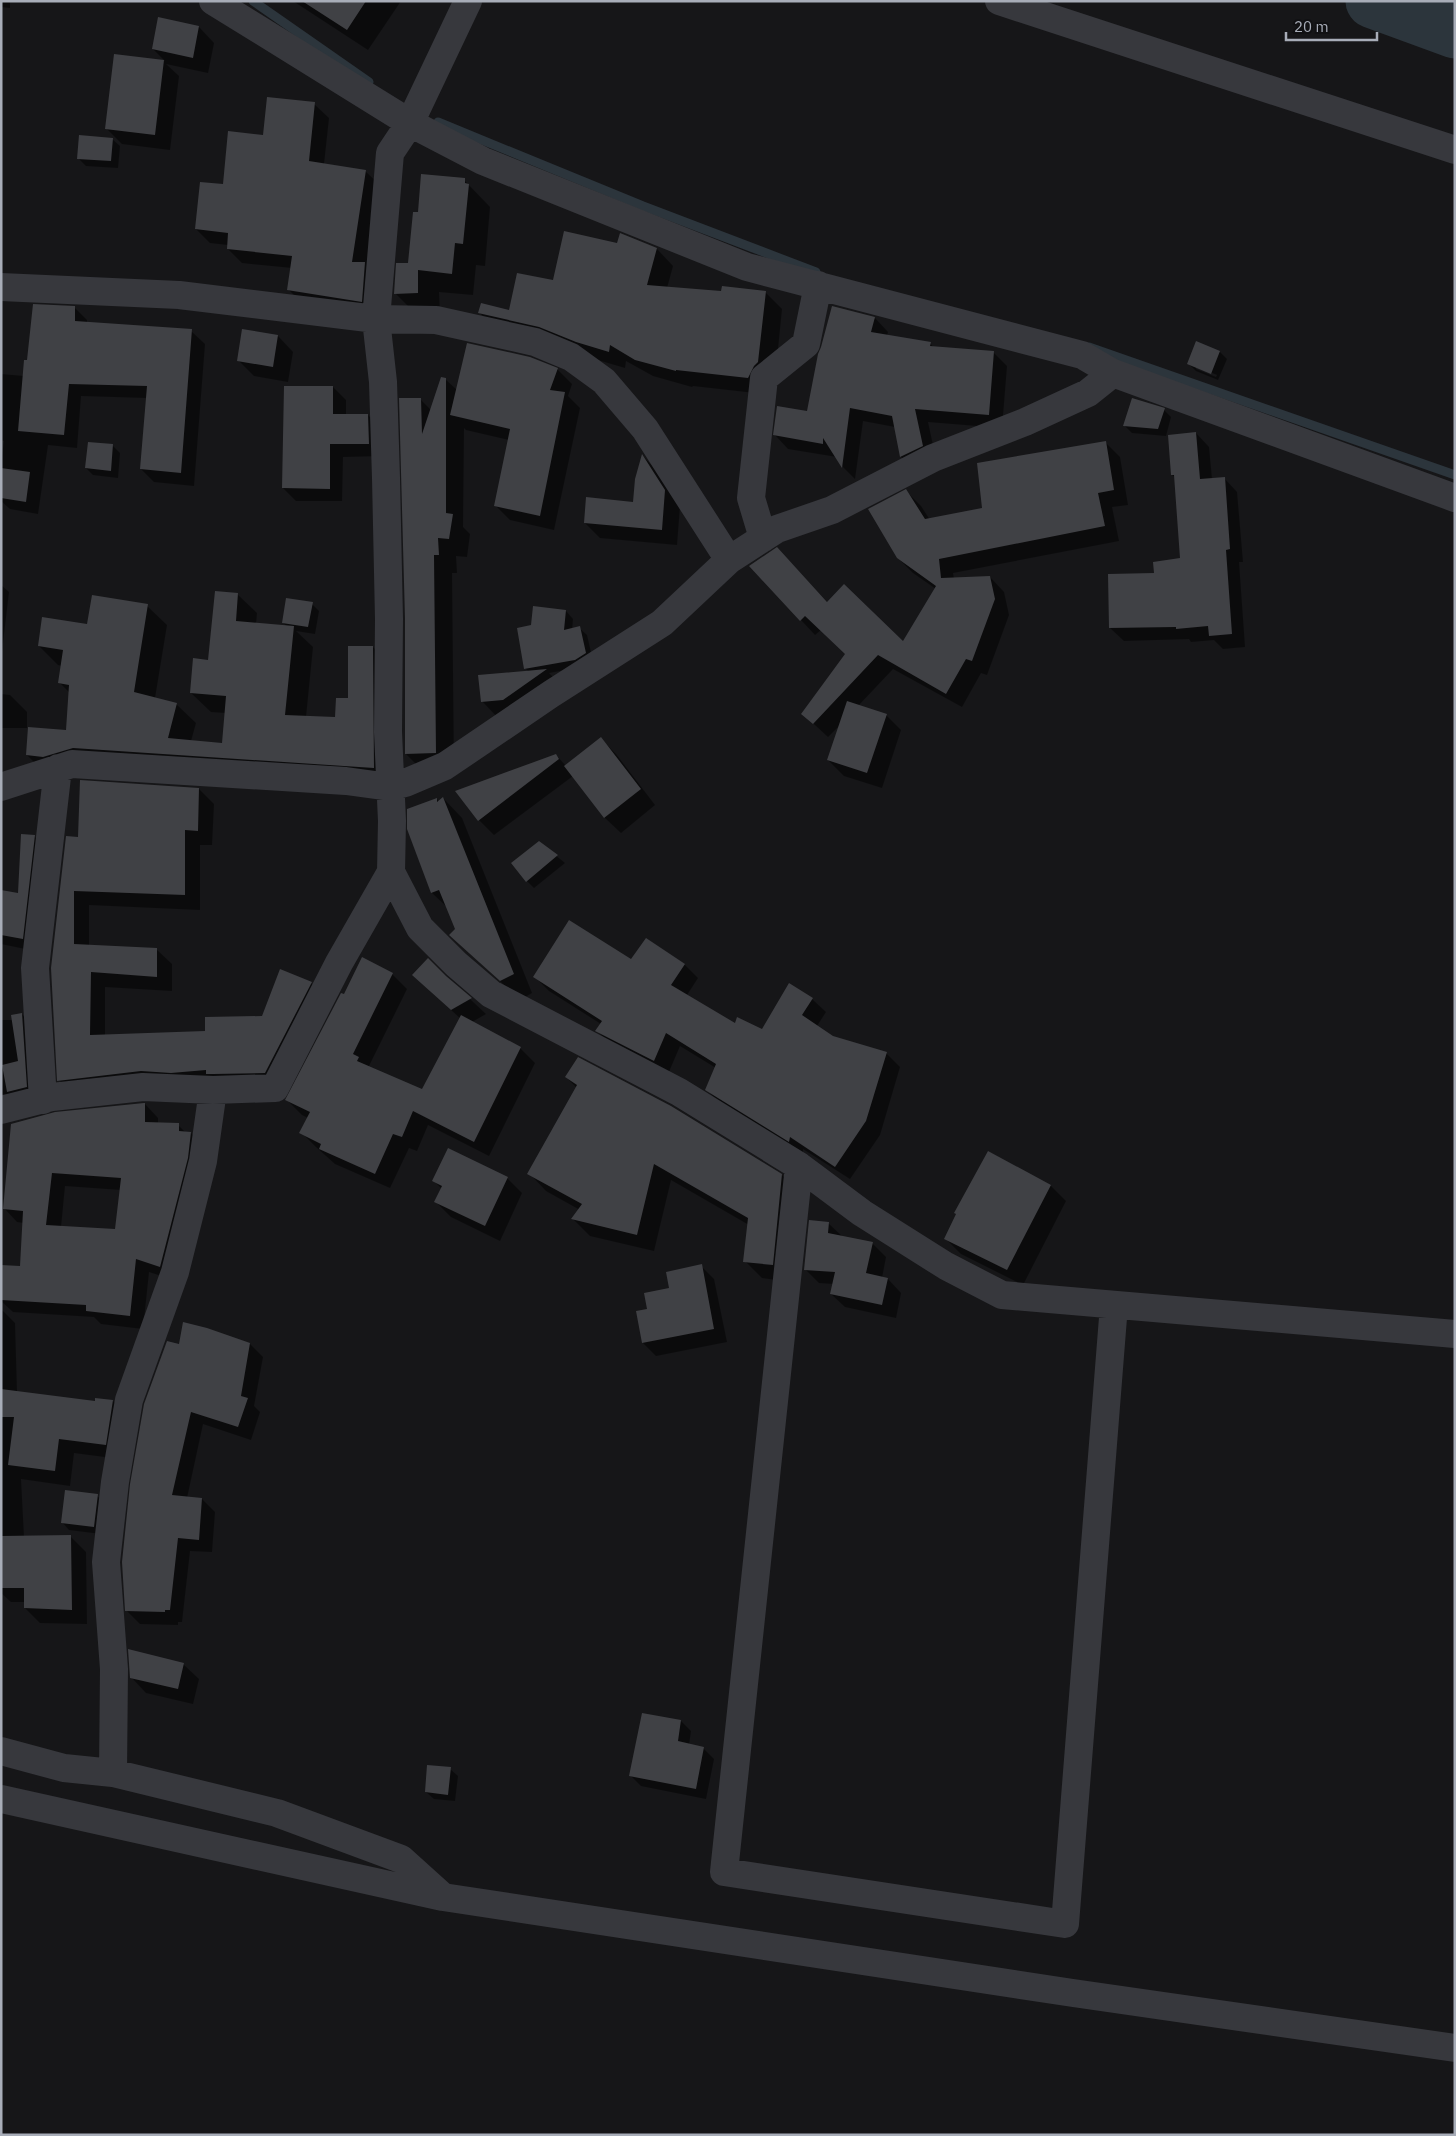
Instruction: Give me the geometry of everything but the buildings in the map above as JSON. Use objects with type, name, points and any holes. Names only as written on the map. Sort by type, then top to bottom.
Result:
[{"type":"street","points":[[213,1],[410,123],[483,161],[738,263],[1082,355],[1113,373],[1455,498]]},
{"type":"street","points":[[468,1],[410,123],[390,153],[376,319],[383,382],[386,468],[389,619],[388,732],[392,822],[391,872],[420,928],[456,964],[492,994],[679,1092],[799,1166],[862,1213],[946,1266],[1002,1295],[1455,1334]]},
{"type":"street","points":[[999,1],[1455,150]]},
{"type":"street","points":[[763,538],[751,498],[764,378],[806,344],[818,285]]},
{"type":"street","points":[[1,287],[178,295],[376,319],[436,320],[535,342],[571,357],[604,381],[645,429],[729,560]]},
{"type":"street","points":[[1,787],[72,764],[336,781],[390,787],[405,784],[444,766],[551,694],[662,623],[729,560],[777,529],[832,510],[934,458],[1026,422],[1088,393],[1113,373]]},
{"type":"street","points":[[43,1100],[35,968],[58,768]]},
{"type":"street","points":[[1,1110],[43,1100],[143,1087],[213,1090],[275,1088],[339,962],[391,872]]},
{"type":"street","points":[[113,1774],[114,1669],[106,1562],[115,1482],[129,1400],[175,1272],[203,1161],[213,1090]]},
{"type":"street","points":[[799,1166],[724,1872],[1065,1924],[1114,1305]]},
{"type":"street","points":[[1,1751],[64,1768],[113,1774],[277,1813],[401,1859],[443,1898]]},
{"type":"street","points":[[1,1799],[443,1898],[964,1975],[1083,1995],[1455,2048]]},
{"type":"waterway","points":[[253,1],[369,82]]},
{"type":"waterway","points":[[1373,1],[1455,31]]},
{"type":"waterway","points":[[438,122],[643,206],[816,272]]},
{"type":"waterway","points":[[1089,347],[1455,475]]}]
